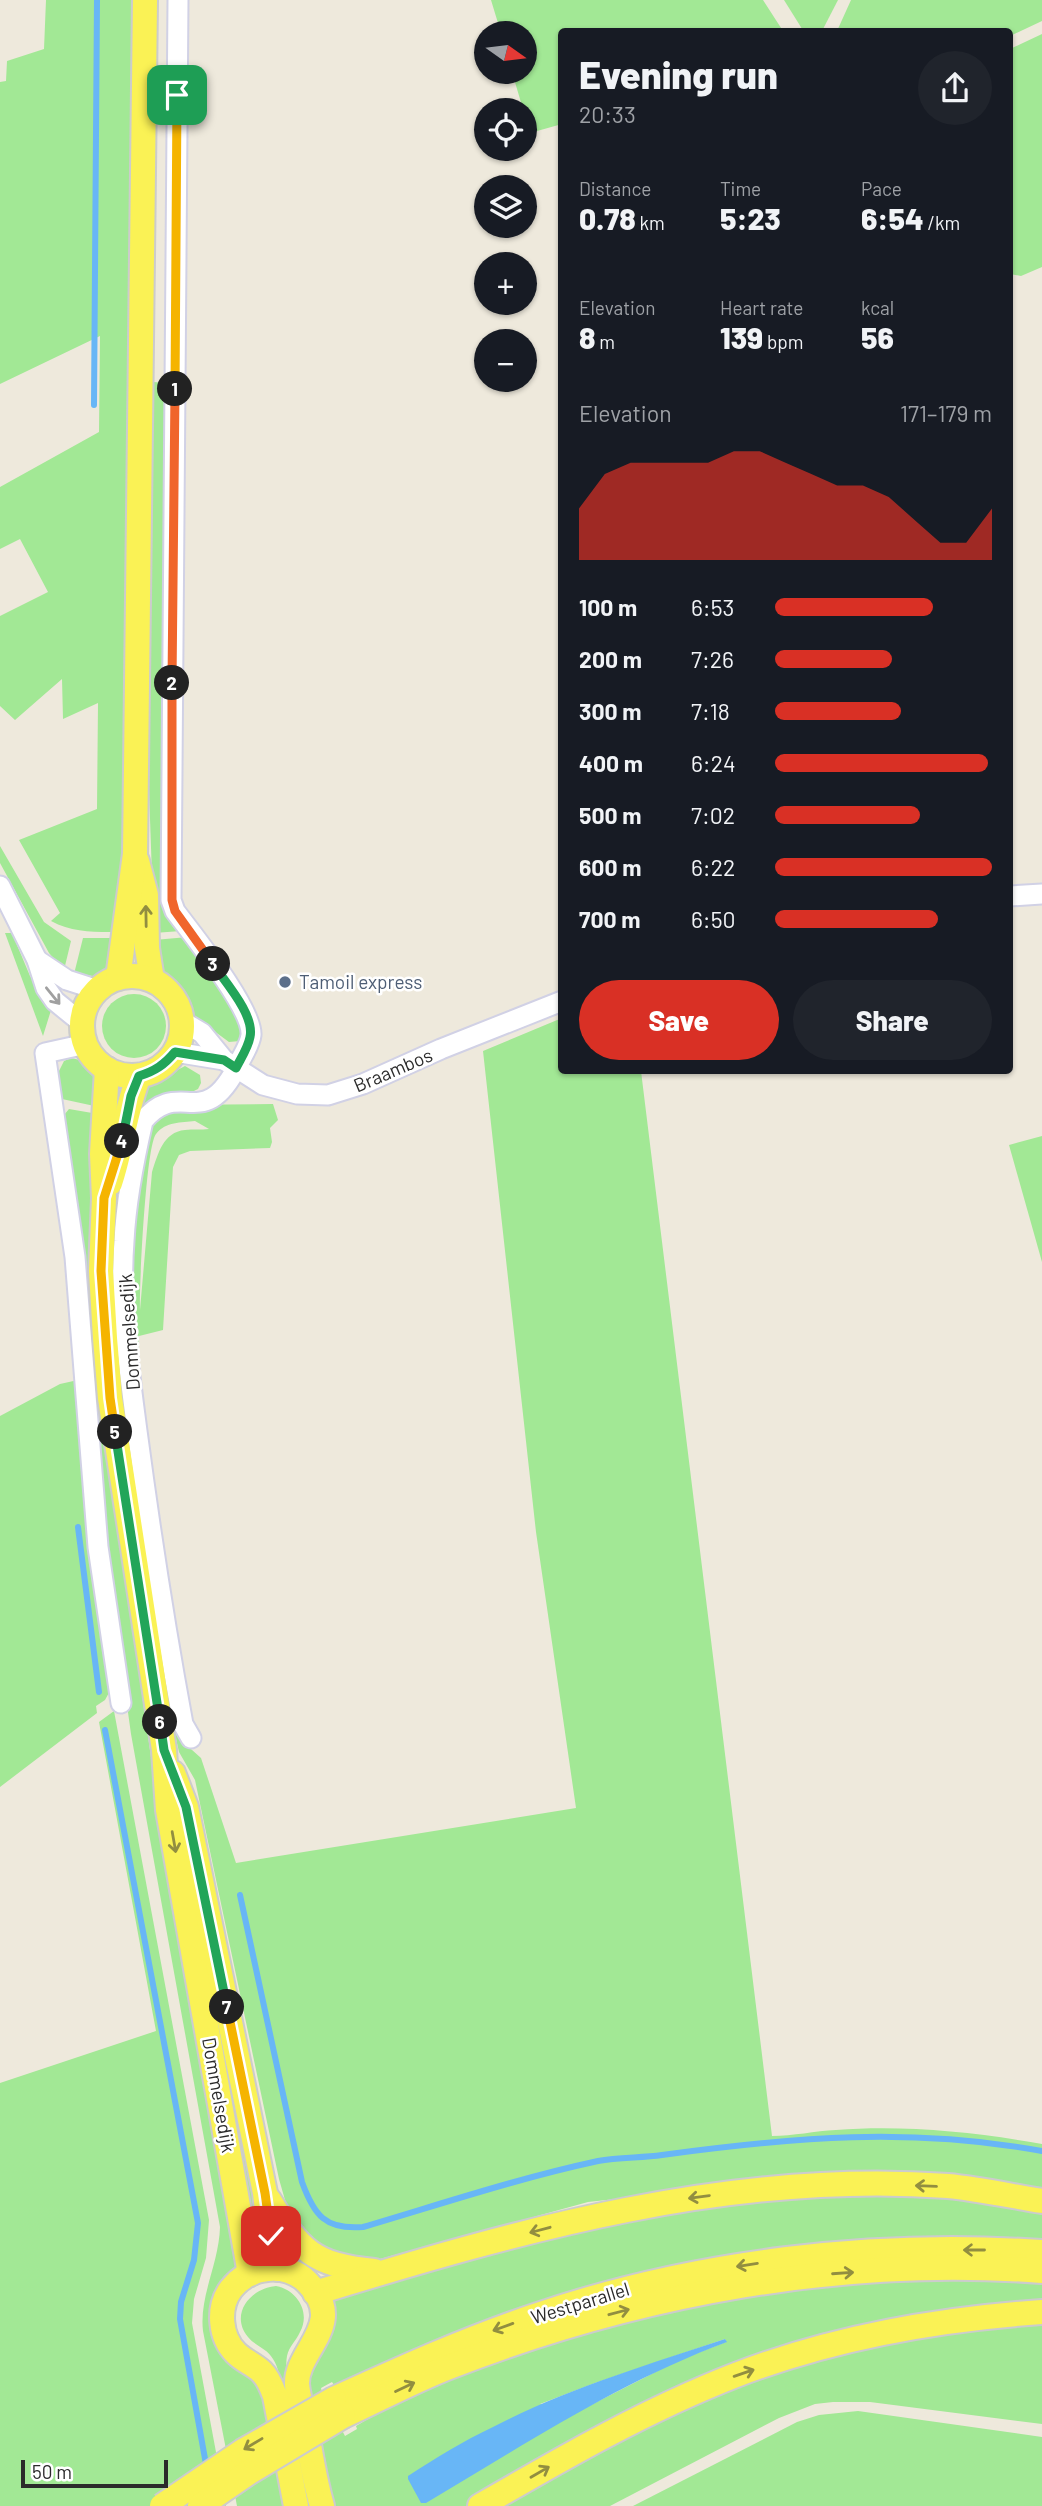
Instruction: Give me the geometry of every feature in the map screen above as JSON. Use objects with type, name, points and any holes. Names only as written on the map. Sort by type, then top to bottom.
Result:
[{"type":"main road","points":[[108,984],[141,976],[152,980],[172,996],[179,1007],[182,1036],[175,1052],[165,1064],[152,1072],[139,1076],[122,1075],[107,1069],[98,1063],[84,1034],[85,1011],[108,984],[123,948],[135,854],[145,0]]},
{"type":"main road","points":[[135,854],[146,895],[147,948],[152,980]]},
{"type":"main road","name":"Dommelsedijk","points":[[107,1069],[102,1154],[104,1198],[101,1271],[110,1398],[164,1750],[168,1810],[250,2274]]},
{"type":"main road","name":"Dommelsedijk","points":[[104,1198],[118,1159],[131,1096],[139,1076]]},
{"type":"main road","name":"Dommelsedijk","points":[[164,1750],[186,1807],[278,2269]]},
{"type":"main road","points":[[315,2293],[380,2272],[606,2213],[769,2188],[858,2184],[949,2186],[1042,2201]]},
{"type":"main road","points":[[265,2193],[304,2249],[323,2261],[344,2268],[380,2272]]},
{"type":"main road","name":"Westparallel","points":[[200,2506],[338,2408],[442,2350],[536,2315],[662,2280],[778,2260],[928,2250],[1042,2252]]},
{"type":"main road","name":"Westparallel","points":[[162,2506],[243,2451],[338,2408],[536,2336],[669,2299],[779,2279],[839,2273],[931,2268],[1042,2271]]},
{"type":"main road","points":[[296,2506],[275,2396],[263,2373],[235,2352],[225,2333],[222,2318],[225,2302],[233,2287],[260,2270],[278,2269],[297,2275],[315,2293],[321,2308],[322,2324],[319,2336],[299,2369],[297,2386],[322,2506]]},
{"type":"main road","points":[[481,2506],[605,2435],[656,2409],[737,2375],[816,2350],[887,2333],[965,2320],[1042,2312]]},
{"type":"street","name":"Dommelsedijk","points":[[178,0],[170,884],[175,911],[241,1005],[249,1024],[250,1040],[230,1064],[223,1090],[210,1100],[165,1103],[149,1113],[143,1121],[123,1242],[124,1312],[155,1568],[183,1724],[191,1738]]},
{"type":"street","points":[[0,886],[37,960],[46,988],[84,1034],[45,1053],[75,1257],[98,1546],[121,1703]]},
{"type":"street","points":[[1013,896],[1042,894]]},
{"type":"street","points":[[37,960],[67,980],[108,984]]},
{"type":"street","name":"Braambos","points":[[182,1021],[202,1033],[230,1064],[264,1085],[286,1092],[318,1095],[338,1093],[558,1003]]},
{"type":"street","name":"Braambos","points":[[175,1052],[230,1064]]},
{"type":"green space","points":[[46,0],[132,0],[131,430],[120,932],[76,930],[51,921],[60,913],[19,840],[97,809],[98,703],[63,719],[62,679],[15,720],[0,706],[0,616],[48,592],[20,539],[0,549],[0,487],[99,432],[100,336],[0,384],[0,82],[6,81],[7,61],[44,49]]},
{"type":"green space","points":[[491,0],[763,0],[781,28],[558,28],[558,125],[537,131],[537,98],[520,98],[516,84],[537,84],[537,21],[497,21]]},
{"type":"green space","points":[[784,0],[838,0],[824,28],[802,28]]},
{"type":"green space","points":[[851,0],[1042,0],[1042,21],[1013,35],[1013,28],[838,28]]},
{"type":"green space","points":[[1042,34],[1042,267],[1021,276],[1013,275],[1013,48]]},
{"type":"green space","points":[[152,382],[173,383],[181,931],[154,933],[149,790]]},
{"type":"green space","points":[[0,846],[44,922],[71,941],[64,970],[49,953],[0,863]]},
{"type":"green space","points":[[5,933],[12,933],[30,976],[52,1007],[43,1036]]},
{"type":"green space","points":[[188,937],[245,1022],[240,1041],[229,1042],[195,1017],[180,988],[162,970],[154,940]]},
{"type":"green space","points":[[83,938],[120,938],[107,970],[93,976],[74,974]]},
{"type":"green space","points":[[134,994],[146,996],[157,1003],[164,1014],[164,1038],[157,1049],[146,1056],[134,1058],[122,1056],[111,1049],[104,1038],[102,1026],[104,1014],[111,1003],[122,996]]},
{"type":"green space","points":[[558,1020],[558,1074],[641,1074],[772,2136],[862,2129],[914,2129],[1042,2144],[1042,2194],[671,2193],[588,2202],[380,2259],[356,2260],[312,2244],[287,2207],[195,1780],[179,1752],[167,1699],[114,1244],[122,1172],[121,1243],[167,1672],[182,1741],[201,1758],[236,1863],[576,1808],[536,1532],[483,1051]]},
{"type":"green space","points":[[71,1058],[80,1060],[91,1069],[96,1082],[99,1107],[62,1099],[57,1075],[64,1061]]},
{"type":"green space","points":[[185,1066],[200,1075],[201,1083],[198,1089],[141,1117],[135,1103],[147,1086]]},
{"type":"green space","points":[[273,1104],[278,1120],[270,1128],[270,1148],[190,1151],[179,1155],[173,1167],[163,1330],[139,1336],[137,1378],[132,1335],[131,1242],[145,1131],[170,1105]],"holes":[[[195,1121],[209,1129],[185,1130],[171,1135],[162,1145],[157,1158],[152,1172],[140,1310],[146,1189],[152,1144],[156,1134],[169,1125]]]},
{"type":"green space","points":[[69,1109],[98,1114],[89,1256],[109,1467],[152,1764],[238,2262],[220,2290],[252,2379],[262,2392],[288,2506],[237,2506],[203,2331],[206,2292],[220,2227],[131,1734],[105,1547],[64,1115]]},
{"type":"green space","points":[[1042,1136],[1042,1262],[1009,1145]]},
{"type":"green space","points":[[78,1380],[111,1689],[105,1700],[96,1706],[97,1713],[0,1787],[0,1416],[60,1384]]},
{"type":"green space","points":[[114,1711],[209,2220],[206,2258],[194,2299],[192,2323],[226,2506],[0,2506],[0,2083],[156,2031],[99,1722]]},
{"type":"green space","points":[[188,1863],[229,2062],[264,2255],[257,2257]]},
{"type":"green space","points":[[902,2191],[1042,2206],[1042,2246],[993,2243],[413,2356],[321,2388],[345,2436],[357,2429],[356,2426],[416,2391],[594,2325],[839,2280],[1042,2278],[1042,2306],[859,2333],[469,2506],[335,2506],[330,2496],[307,2387],[330,2301],[388,2280],[701,2202]],"holes":[[[725,2339],[726,2342],[679,2360],[583,2409],[540,2404]]]},
{"type":"green space","points":[[276,2286],[284,2288],[296,2297],[304,2317],[300,2332],[287,2356],[290,2389],[283,2391],[273,2359],[248,2337],[241,2320],[242,2311],[251,2297]]},
{"type":"green space","points":[[1042,2318],[1042,2424],[870,2402],[815,2404],[779,2418],[610,2506],[491,2506],[639,2424],[815,2356]]},
{"type":"green space","points":[[858,2411],[1042,2437],[1042,2506],[633,2506],[797,2422],[819,2415]]},
{"type":"water","points":[[725,2339],[727,2342],[610,2395],[426,2503],[421,2503],[408,2479],[408,2476],[450,2450],[521,2413],[607,2378]]},
{"type":"waterway","points":[[94,405],[97,0]]},
{"type":"waterway","points":[[78,1527],[99,1692]]},
{"type":"waterway","points":[[105,1730],[198,2223],[194,2260],[181,2302],[180,2319],[207,2470]]},
{"type":"waterway","points":[[240,1895],[302,2182],[317,2212],[330,2223],[339,2226],[363,2227],[539,2175],[598,2161],[759,2143],[898,2137],[945,2139],[1042,2151]]},
{"type":"place","name":"Tamoil express","points":[[285,982]]},
{"type":"route","points":[[177,95],[170,859],[172,900],[175,911],[241,1005],[251,1035],[236,1068],[224,1060],[175,1052],[165,1064],[139,1076],[131,1096],[118,1159],[104,1198],[101,1271],[110,1398],[164,1750],[186,1807],[265,2193],[271,2236]]}]
